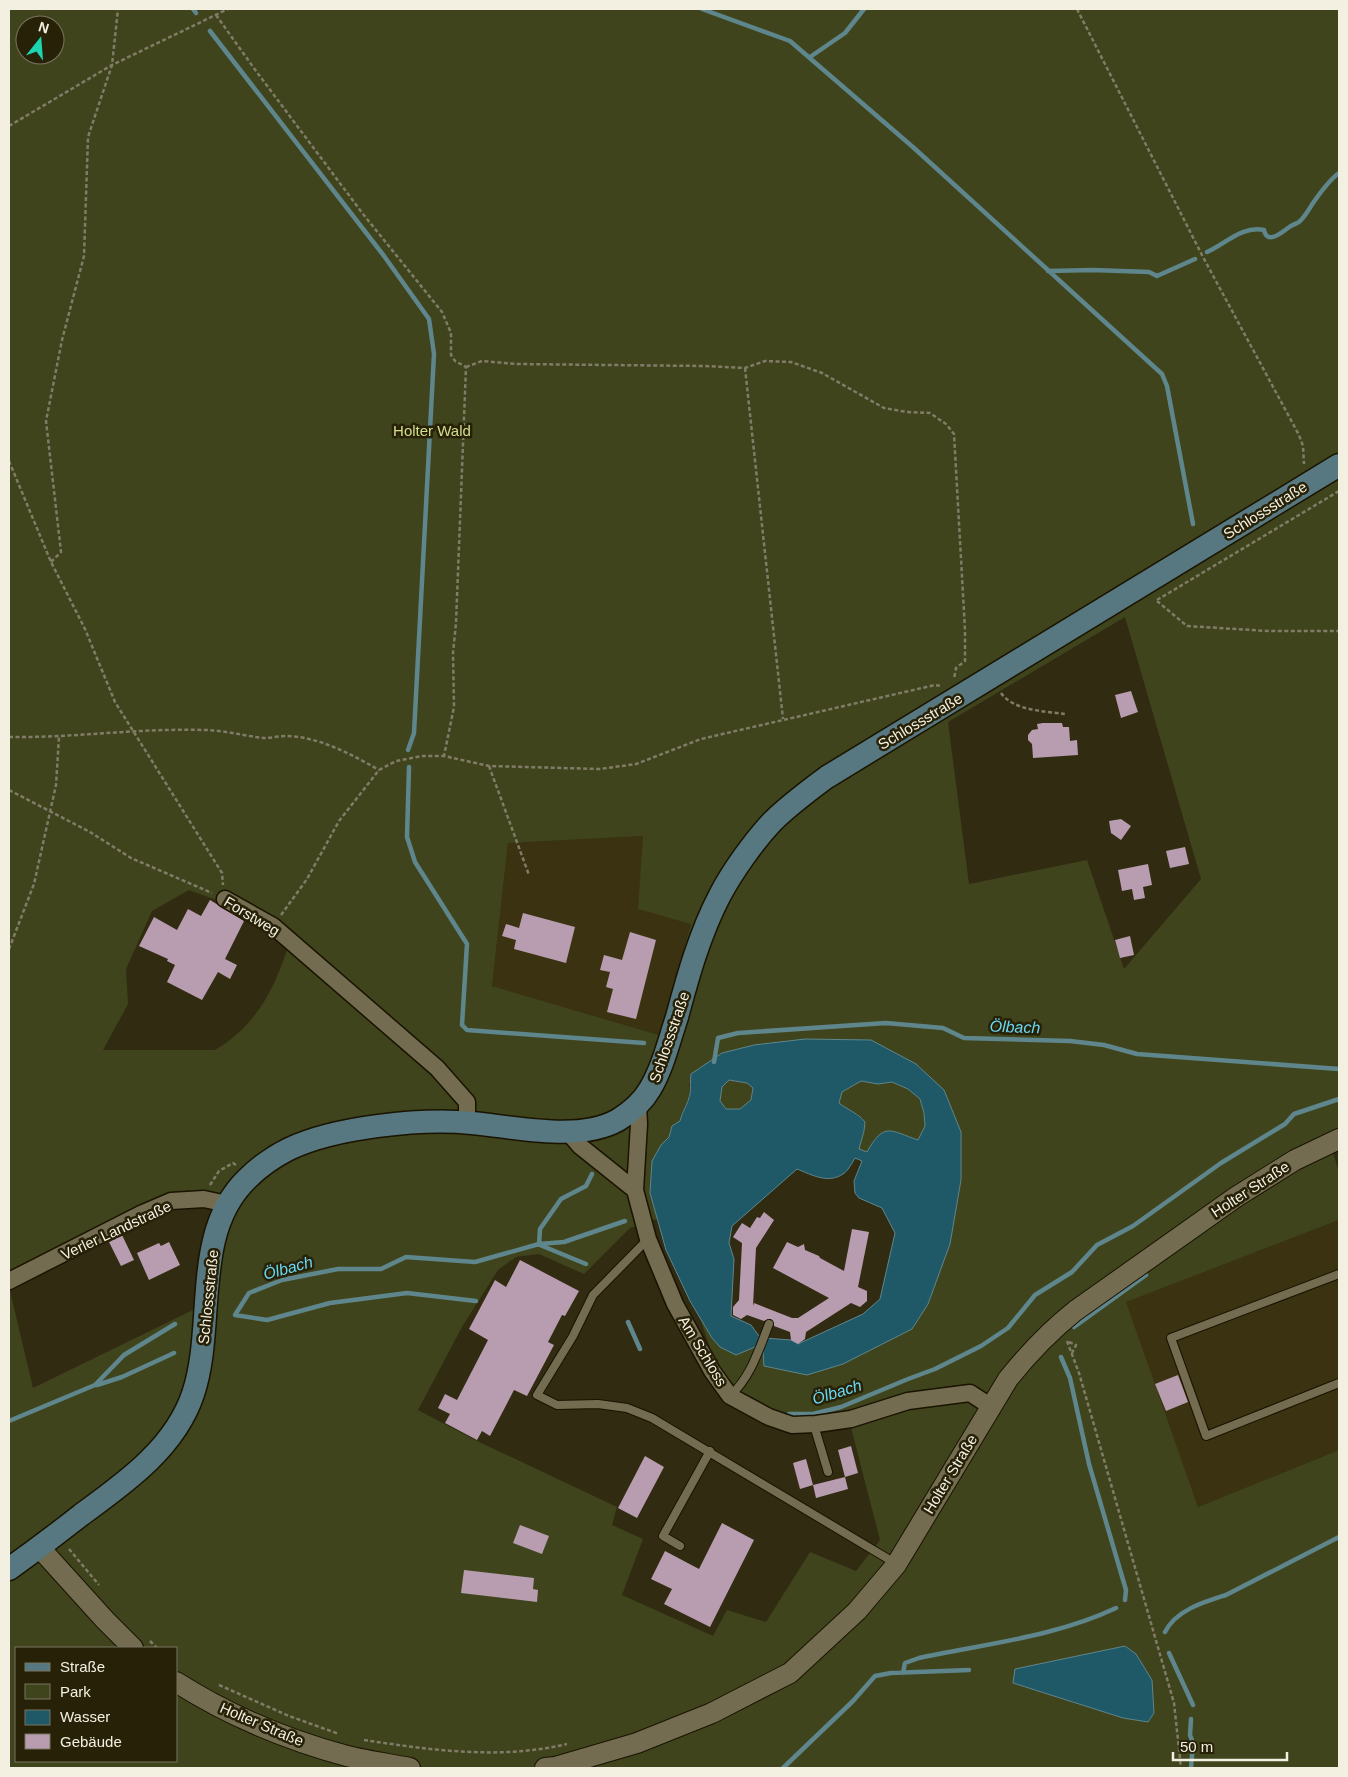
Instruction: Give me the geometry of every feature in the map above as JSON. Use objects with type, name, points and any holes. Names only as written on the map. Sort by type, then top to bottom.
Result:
[{"type":"main road","name":"Schlossstraße","points":[[9,1569],[100,1501],[147,1463],[176,1429],[192,1395],[202,1355],[210,1264],[218,1225],[227,1204],[236,1190],[266,1163],[288,1150],[310,1141],[341,1133],[405,1122],[467,1122],[569,1132],[596,1129],[616,1121],[638,1105],[651,1088],[666,1052],[700,943],[720,896],[737,868],[771,823],[798,798],[956,692],[1150,596],[1302,487],[1339,465]]},
{"type":"street","name":"Forstweg","points":[[225,899],[273,926],[437,1068],[467,1102],[467,1122]]},
{"type":"street","name":"Am Schloss","points":[[638,1105],[639,1124],[634,1190],[648,1239],[676,1304],[712,1371],[730,1396],[769,1417],[792,1424],[816,1424],[851,1419],[908,1401],[970,1394],[990,1406]]},
{"type":"street","points":[[569,1132],[580,1146],[634,1190]]},
{"type":"street","name":"Holter Straße","points":[[545,1768],[555,1767],[637,1743],[712,1713],[790,1673],[857,1611],[896,1564],[990,1406],[1028,1354],[1062,1333],[1075,1311],[1236,1197],[1295,1160],[1339,1139]]},
{"type":"street","name":"Verler Landstraße","points":[[9,1281],[143,1213],[172,1201],[204,1199],[227,1204]]},
{"type":"street","points":[[39,1547],[132,1647]]},
{"type":"street","name":"Holter Straße","points":[[178,1683],[198,1695],[282,1735],[348,1756],[410,1768]]},
{"type":"lane","points":[[648,1239],[593,1294],[573,1336],[537,1396],[557,1405],[598,1404],[627,1408],[652,1418],[896,1564]]},
{"type":"lane","points":[[1339,1274],[1171,1338],[1206,1436],[1339,1383]]},
{"type":"lane","points":[[730,1396],[740,1387],[769,1324]]},
{"type":"lane","points":[[816,1424],[816,1432],[828,1472]]},
{"type":"lane","points":[[680,1546],[663,1536],[710,1451]]},
{"type":"path","points":[[51,562],[62,552],[46,421],[62,340],[84,256],[88,137],[112,65],[118,9]]},
{"type":"path","points":[[9,126],[112,65],[228,9]]},
{"type":"path","points":[[1077,9],[1203,257],[1299,435],[1305,458],[1302,487]]},
{"type":"path","points":[[216,15],[364,214],[442,312],[451,333],[451,355],[455,361],[466,367],[482,361],[516,364],[745,368],[764,362],[791,362],[822,373],[884,408],[930,413],[946,424],[954,434],[965,650],[965,661],[956,668],[956,692],[936,685],[701,739],[636,764],[600,769],[489,766],[444,756],[422,756],[396,761],[379,770],[340,821],[307,879],[273,926]]},
{"type":"path","points":[[444,756],[454,706],[453,653],[456,623],[466,367]]},
{"type":"path","points":[[745,368],[783,719]]},
{"type":"path","points":[[9,461],[51,562],[85,629],[115,702],[222,873],[225,899]]},
{"type":"path","points":[[1339,491],[1150,596],[1187,626],[1268,631],[1339,631]]},
{"type":"path","points":[[1003,696],[1012,703],[1030,709],[1065,714]]},
{"type":"path","points":[[9,736],[59,737],[132,731],[205,730],[265,738],[286,736],[308,739],[327,745],[358,758],[379,770]]},
{"type":"path","points":[[9,949],[34,884],[56,785],[59,737]]},
{"type":"path","points":[[489,766],[529,875]]},
{"type":"path","name":"Forstweg","points":[[9,790],[90,832],[130,858],[225,899]]},
{"type":"path","points":[[1062,1333],[1072,1353],[1174,1703],[1181,1768]]},
{"type":"path","points":[[1062,1333],[1076,1345],[1072,1353]]},
{"type":"path","points":[[213,1682],[289,1716],[342,1735]]},
{"type":"path","points":[[360,1740],[426,1750],[501,1753],[571,1743]]},
{"type":"shaded area","points":[[643,836],[639,909],[691,923],[660,1035],[492,986],[508,843]]},
{"type":"shaded area","points":[[1339,1220],[1339,1450],[1198,1507],[1125,1302]]},
{"type":"green space","name":"Holter Wald","points":[[9,9],[1339,9],[1339,1150],[1333,1153],[1339,1172],[1339,1220],[1126,1302],[1198,1507],[1339,1450],[1339,1768],[9,1768]],"holes":[[[1125,617],[1201,879],[1124,969],[1087,860],[969,884],[948,722]],[[643,836],[638,909],[691,924],[659,1035],[492,986],[508,843]],[[189,890],[224,903],[289,944],[271,990],[253,1017],[242,1029],[215,1050],[103,1050],[128,1004],[126,969],[152,911]],[[871,1040],[961,1132],[961,1180],[950,1244],[807,1375],[755,1347],[736,1355],[712,1338],[700,1318],[712,1354],[723,1374],[748,1400],[792,1418],[815,1418],[847,1412],[880,1540],[856,1571],[810,1552],[766,1622],[727,1610],[713,1636],[622,1595],[643,1539],[612,1525],[617,1507],[475,1440],[418,1410],[462,1327],[498,1270],[516,1257],[539,1254],[584,1274],[630,1228],[657,1219],[650,1193],[661,1145],[669,1137],[672,1126],[680,1121],[689,1094],[689,1084],[709,1063],[722,1053]],[[188,1206],[212,1210],[199,1259],[195,1309],[33,1388],[10,1291],[171,1209]],[[1136,1654],[1152,1680],[1154,1713],[1148,1722],[1123,1718],[1013,1683]]]},
{"type":"green space","points":[[729,1080],[747,1083],[753,1088],[751,1100],[740,1109],[726,1109],[720,1101],[722,1087]]},
{"type":"green space","points":[[861,1081],[878,1084],[892,1082],[908,1089],[920,1099],[925,1126],[918,1140],[888,1131],[878,1136],[867,1152],[859,1149],[864,1131],[858,1114],[848,1110],[839,1103],[842,1092]]},
{"type":"water","points":[[805,1039],[871,1040],[916,1064],[944,1090],[961,1132],[961,1180],[950,1244],[928,1304],[912,1329],[843,1364],[807,1375],[764,1366],[763,1351],[755,1347],[736,1355],[720,1347],[712,1338],[690,1301],[666,1250],[650,1193],[652,1161],[661,1145],[669,1137],[672,1126],[680,1121],[690,1094],[691,1074],[722,1053],[754,1045]],"holes":[[[729,1080],[747,1083],[753,1088],[751,1100],[740,1109],[726,1109],[720,1101],[722,1087]],[[861,1081],[878,1084],[892,1082],[908,1089],[920,1099],[924,1113],[925,1126],[918,1140],[889,1131],[883,1132],[878,1136],[867,1152],[859,1149],[865,1122],[839,1103],[842,1092]],[[855,1158],[862,1161],[854,1181],[855,1193],[859,1198],[882,1208],[895,1233],[880,1299],[863,1314],[798,1344],[791,1340],[759,1336],[751,1325],[731,1316],[734,1259],[729,1243],[732,1226],[797,1169],[820,1178],[837,1177],[848,1169]]]},
{"type":"water","points":[[1125,1646],[1136,1654],[1152,1680],[1154,1713],[1148,1722],[1123,1718],[1013,1683],[1015,1669]]},
{"type":"building","points":[[1131,691],[1138,712],[1121,718],[1115,695]]},
{"type":"building","points":[[1062,723],[1063,727],[1069,727],[1070,741],[1077,740],[1078,755],[1033,758],[1032,744],[1028,740],[1028,735],[1032,730],[1038,729],[1037,724]]},
{"type":"building","points":[[1121,819],[1131,826],[1121,840],[1111,833],[1109,821]]},
{"type":"building","points":[[1185,847],[1189,864],[1170,868],[1166,851]]},
{"type":"building","points":[[1148,864],[1152,885],[1143,887],[1145,898],[1134,900],[1132,889],[1122,891],[1118,870]]},
{"type":"building","points":[[210,900],[244,921],[225,959],[237,965],[230,979],[218,972],[202,1000],[167,982],[175,965],[167,961],[168,959],[139,946],[154,917],[177,930],[188,909],[201,916]]},
{"type":"building","points":[[523,913],[575,927],[566,963],[514,949],[516,940],[502,936],[506,924],[519,928]]},
{"type":"building","points":[[630,932],[656,940],[636,1019],[607,1012],[613,989],[606,987],[610,972],[600,970],[604,955],[622,960]]},
{"type":"building","points":[[1130,936],[1134,955],[1120,958],[1115,940]]},
{"type":"building","points":[[764,1212],[774,1220],[756,1248],[753,1306],[754,1303],[792,1318],[798,1318],[829,1298],[773,1268],[787,1242],[798,1247],[804,1244],[805,1250],[844,1271],[852,1229],[869,1232],[858,1287],[867,1291],[867,1301],[860,1307],[851,1303],[806,1332],[805,1339],[798,1344],[791,1340],[790,1332],[774,1326],[771,1319],[764,1321],[747,1315],[741,1319],[733,1315],[733,1307],[739,1300],[742,1243],[733,1237],[742,1223],[750,1228],[757,1217],[760,1218]]},
{"type":"building","points":[[122,1235],[134,1260],[121,1266],[109,1242]]},
{"type":"building","points":[[169,1242],[180,1265],[149,1280],[137,1253],[159,1243],[161,1246]]},
{"type":"building","points":[[520,1260],[579,1291],[565,1316],[562,1315],[548,1342],[554,1345],[527,1396],[514,1390],[490,1436],[482,1431],[477,1440],[445,1423],[450,1414],[438,1408],[445,1394],[457,1400],[488,1340],[469,1329],[495,1280],[506,1287]]},
{"type":"building","points":[[1178,1375],[1188,1402],[1166,1411],[1155,1384]]},
{"type":"building","points":[[851,1446],[858,1473],[845,1477],[838,1450]]},
{"type":"building","points":[[645,1456],[664,1467],[637,1518],[618,1508]]},
{"type":"building","points":[[806,1459],[813,1485],[800,1489],[793,1463]]},
{"type":"building","points":[[845,1477],[848,1489],[816,1498],[813,1485]]},
{"type":"building","points":[[722,1523],[754,1540],[710,1627],[664,1604],[672,1589],[651,1579],[665,1551],[699,1569]]},
{"type":"building","points":[[520,1525],[549,1536],[542,1554],[513,1543]]},
{"type":"building","points":[[464,1570],[534,1578],[533,1589],[538,1590],[537,1602],[461,1593]]},
{"type":"waterway","points":[[193,9],[196,13]]},
{"type":"waterway","points":[[702,9],[790,41],[914,148],[1162,374],[1167,386],[1193,524]]},
{"type":"waterway","points":[[810,57],[845,33],[864,9]]},
{"type":"waterway","points":[[210,31],[384,256],[429,319],[434,354],[414,733],[408,750]]},
{"type":"waterway","points":[[1207,252],[1234,236],[1249,230],[1264,230],[1268,237],[1278,235],[1301,220],[1325,187],[1339,173]]},
{"type":"waterway","points":[[1048,271],[1149,272],[1157,276],[1195,259]]},
{"type":"waterway","points":[[409,767],[407,837],[415,862],[467,944],[462,1025],[467,1030],[644,1043]]},
{"type":"waterway","name":"Ölbach","points":[[714,1062],[718,1038],[738,1033],[886,1023],[943,1028],[964,1038],[1070,1041],[1104,1045],[1137,1054],[1339,1069]]},
{"type":"waterway","name":"Ölbach","points":[[789,1414],[813,1414],[841,1407],[935,1369],[981,1346],[1008,1328],[1035,1295],[1072,1272],[1097,1245],[1133,1226],[1221,1163],[1285,1124],[1294,1114],[1339,1099]]},
{"type":"waterway","name":"Ölbach","points":[[476,1301],[407,1293],[330,1303],[267,1320],[235,1315],[249,1293],[282,1280],[338,1269],[381,1269],[406,1257],[475,1262],[539,1244],[540,1229],[561,1199],[586,1186],[592,1174]]},
{"type":"waterway","name":"Ölbach","points":[[539,1244],[564,1242],[625,1221]]},
{"type":"waterway","name":"Ölbach","points":[[540,1245],[586,1264]]},
{"type":"waterway","points":[[1074,1327],[1146,1275]]},
{"type":"waterway","name":"Ölbach","points":[[628,1322],[640,1349]]},
{"type":"waterway","name":"Ölbach","points":[[9,1421],[95,1385],[124,1355],[175,1324]]},
{"type":"waterway","name":"Ölbach","points":[[97,1385],[122,1377],[174,1353]]},
{"type":"waterway","points":[[1061,1357],[1070,1378],[1089,1464],[1126,1590],[1125,1600]]},
{"type":"waterway","points":[[1165,1632],[1170,1624],[1183,1612],[1226,1595],[1339,1537]]},
{"type":"waterway","points":[[903,1673],[905,1663],[919,1658],[1044,1633],[1093,1618],[1116,1608]]},
{"type":"waterway","points":[[1169,1653],[1193,1705]]},
{"type":"waterway","points":[[783,1768],[853,1701],[875,1676],[891,1673],[969,1670]]},
{"type":"waterway","points":[[1191,1719],[1190,1735],[1193,1743],[1191,1768]]}]
